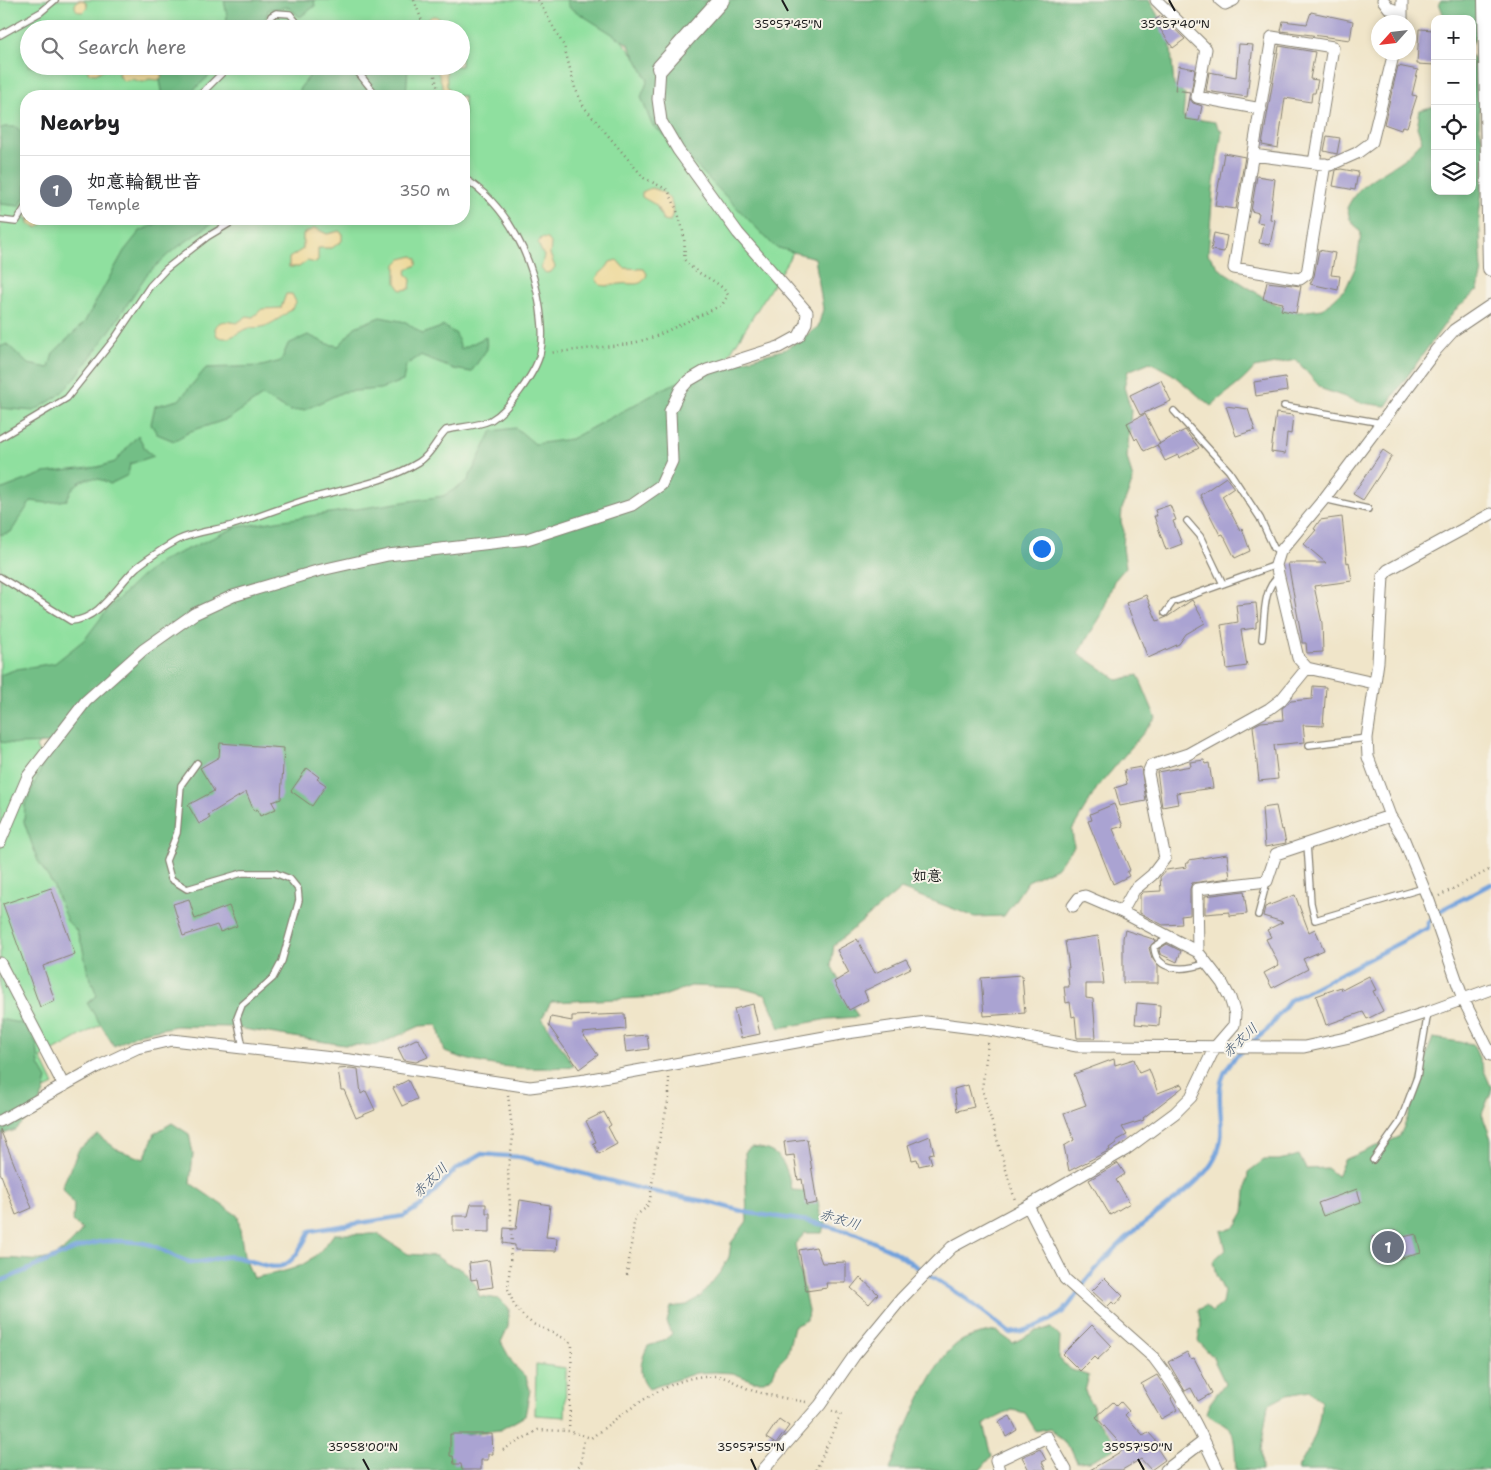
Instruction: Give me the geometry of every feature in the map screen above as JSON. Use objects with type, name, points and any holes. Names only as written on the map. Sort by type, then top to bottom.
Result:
[{"type":"street","points":[[0,842],[28,776],[86,701],[143,650],[194,614],[233,596],[317,570],[388,555],[527,538],[632,505],[661,485],[672,461],[670,411],[680,390],[688,381],[707,370],[779,347],[798,336],[806,323],[807,312],[738,233],[678,150],[661,121],[658,98],[660,68],[721,0]]},
{"type":"street","points":[[1156,0],[1206,48],[1197,97],[1260,109]]},
{"type":"street","points":[[1220,0],[1225,4],[1234,0]]},
{"type":"street","points":[[1383,0],[1398,15]]},
{"type":"street","points":[[1402,0],[1402,15]]},
{"type":"street","points":[[1486,0],[1491,268]]},
{"type":"street","points":[[1272,37],[1333,47],[1307,274],[1300,279],[1234,268],[1253,155],[1272,37]]},
{"type":"street","points":[[1253,155],[1330,165],[1344,160],[1372,142],[1392,60]]},
{"type":"street","points":[[1374,683],[1307,668],[1298,658],[1277,571],[1280,552],[1324,499],[1436,350],[1454,330],[1491,305]]},
{"type":"street","points":[[1491,514],[1388,570],[1383,576],[1378,662],[1367,738],[1368,757],[1390,816],[1402,835],[1424,888],[1463,999],[1491,1055]]},
{"type":"street","points":[[1122,912],[1134,890],[1152,875],[1165,858],[1148,772],[1150,766],[1188,754],[1270,709],[1281,700],[1307,668]]},
{"type":"street","points":[[1198,952],[1197,890],[1267,881],[1276,854],[1390,816]]},
{"type":"street","points":[[763,1470],[820,1405],[854,1356],[902,1298],[952,1247],[1015,1214],[1124,1150],[1175,1113],[1196,1089],[1215,1047],[1234,1025],[1235,1014],[1222,983],[1198,952],[1122,912],[1085,896],[1079,898],[1073,906]]},
{"type":"street","points":[[0,963],[64,1086]]},
{"type":"street","points":[[0,1121],[97,1067],[137,1048],[172,1040],[243,1047],[530,1087],[667,1066],[847,1033],[926,1022],[990,1030],[1077,1046],[1304,1047],[1350,1037],[1491,989]]},
{"type":"street","points":[[1028,1206],[1065,1279],[1154,1358],[1204,1441],[1218,1470]]},
{"type":"street","points":[[999,1470],[996,1461],[1047,1437],[1066,1470]]},
{"type":"street","points":[[1166,1470],[1204,1441]]},
{"type":"lane","points":[[27,20],[41,12],[54,0]]},
{"type":"lane","points":[[270,20],[271,16],[276,13],[290,14],[295,20]]},
{"type":"lane","points":[[0,35],[20,24]]},
{"type":"lane","points":[[205,90],[220,75]]},
{"type":"lane","points":[[360,75],[372,90]]},
{"type":"lane","points":[[0,577],[71,621],[77,620],[98,608],[116,592],[137,568],[179,540],[234,525],[310,499],[370,484],[419,462],[429,454],[446,430],[490,421],[505,410],[527,381],[540,354],[543,328],[539,297],[524,246],[487,196],[470,183]]},
{"type":"lane","points":[[0,220],[16,222],[20,216]]},
{"type":"lane","points":[[0,438],[3,434],[26,424],[67,398],[115,338],[150,286],[166,269],[207,237],[227,225]]},
{"type":"lane","points":[[1284,406],[1382,423]]},
{"type":"lane","points":[[1174,411],[1229,471],[1260,518],[1274,548],[1280,552]]},
{"type":"lane","points":[[1324,499],[1368,509]]},
{"type":"lane","points":[[1187,521],[1200,536],[1223,584]]},
{"type":"lane","points":[[1165,613],[1173,602],[1223,584],[1277,571]]},
{"type":"lane","points":[[1262,639],[1266,592],[1277,571]]},
{"type":"lane","points":[[1309,745],[1367,738]]},
{"type":"lane","points":[[196,763],[181,785],[177,833],[166,861],[171,879],[187,889],[242,873],[275,874],[290,878],[298,889],[299,900],[282,962],[273,978],[242,1005],[236,1018],[243,1047]]},
{"type":"lane","points":[[1308,844],[1311,904],[1315,920],[1424,888]]},
{"type":"lane","points":[[1258,915],[1267,881]]},
{"type":"lane","points":[[1170,936],[1154,947],[1154,955],[1159,961],[1176,968],[1191,969],[1207,963]]},
{"type":"lane","points":[[1373,1160],[1400,1122],[1416,1077],[1428,1012]]},
{"type":"path","points":[[414,0],[422,20]]},
{"type":"path","points":[[538,0],[564,46],[575,88],[584,107],[644,178],[668,190],[683,225],[686,241],[684,259],[690,268],[722,285],[728,296],[722,305],[654,337],[604,348],[540,354]]},
{"type":"path","points":[[435,75],[439,90]]},
{"type":"path","points":[[1429,901],[1491,869]]},
{"type":"path","points":[[990,1030],[982,1089],[1015,1198],[1015,1214]]},
{"type":"path","points":[[627,1275],[635,1216],[646,1208],[654,1183],[656,1154],[666,1117],[670,1086],[667,1066]]},
{"type":"path","points":[[509,1084],[508,1098],[513,1137],[508,1172],[512,1237],[508,1289],[514,1305],[524,1317],[533,1324],[568,1340],[572,1345],[569,1432]]},
{"type":"path","points":[[503,1450],[538,1430],[569,1432],[584,1438],[591,1438],[628,1410],[668,1386],[699,1377],[717,1376],[753,1391],[820,1405],[841,1414],[816,1470]]},
{"type":"path","points":[[575,1470],[581,1464],[584,1438]]},
{"type":"green space","points":[[0,0],[587,0],[797,246],[659,467],[111,663],[36,747],[147,982],[100,1025],[41,1058],[54,1085],[0,1112]]},
{"type":"green space","points":[[224,0],[314,0],[315,6],[300,17],[288,7],[269,9],[265,20],[227,20]]},
{"type":"green space","points":[[566,0],[1149,0],[1170,37],[1174,86],[1185,94],[1183,117],[1215,122],[1222,132],[1213,189],[1208,254],[1221,270],[1271,302],[1299,312],[1323,309],[1346,288],[1357,264],[1361,233],[1350,219],[1347,208],[1364,185],[1405,158],[1422,141],[1417,127],[1420,110],[1431,107],[1431,195],[1476,195],[1476,66],[1480,96],[1479,125],[1486,157],[1479,216],[1482,270],[1478,290],[1454,311],[1386,406],[1362,403],[1322,389],[1296,360],[1254,368],[1211,406],[1172,374],[1150,362],[1128,371],[1124,387],[1131,410],[1127,457],[1133,480],[1122,509],[1121,522],[1124,531],[1123,548],[1126,567],[1114,581],[1101,616],[1078,653],[1118,680],[1138,675],[1156,718],[1097,788],[1072,830],[1074,847],[1056,868],[1028,881],[1004,916],[975,917],[901,889],[834,945],[831,965],[858,1017],[828,1019],[780,1028],[766,995],[741,988],[691,986],[661,997],[551,1002],[542,1018],[574,1066],[541,1068],[492,1065],[445,1052],[437,1025],[420,1026],[377,1045],[344,1045],[231,1027],[176,1026],[140,1033],[114,1046],[87,1003],[97,996],[87,969],[82,945],[76,930],[67,921],[53,885],[38,861],[24,822],[25,804],[53,743],[19,744],[0,742],[0,675],[17,669],[55,663],[85,639],[107,610],[140,578],[161,561],[237,527],[443,496],[467,482],[492,431],[516,428],[535,444],[571,439],[669,386],[705,371],[786,349],[818,327],[823,309],[815,258],[775,247],[673,142],[652,125],[641,97],[648,80],[628,44],[569,7]]},
{"type":"green space","points":[[1441,0],[1479,0],[1476,36],[1476,15],[1444,15],[1439,3]]},
{"type":"green space","points":[[159,75],[210,75],[194,90],[162,90]]},
{"type":"green space","points":[[310,75],[407,75],[406,90],[299,90]]},
{"type":"green space","points":[[16,127],[20,131],[19,206],[0,204],[0,129]]},
{"type":"green space","points":[[153,225],[209,225],[171,252],[147,274],[111,329],[73,381],[58,396],[34,411],[0,408],[0,347],[7,344],[28,364],[49,368],[53,353],[84,323],[124,251],[140,231]]},
{"type":"green space","points":[[380,317],[406,322],[422,334],[444,326],[456,334],[461,349],[486,337],[487,349],[471,372],[454,369],[420,356],[406,365],[403,381],[380,389],[343,392],[304,410],[290,411],[262,396],[228,419],[191,431],[174,441],[157,434],[151,424],[155,406],[179,400],[206,368],[262,366],[281,361],[288,344],[308,335],[328,344],[339,346],[355,327]]},
{"type":"green space","points":[[138,435],[146,450],[154,456],[130,464],[128,475],[110,484],[97,479],[84,480],[74,487],[67,500],[47,503],[31,501],[11,532],[0,535],[0,490],[44,473],[98,467],[115,462]]},
{"type":"green space","points":[[0,1019],[24,1024],[37,1044],[39,1065],[47,1079],[44,1093],[35,1110],[16,1130],[0,1135]]},
{"type":"green space","points":[[1433,1038],[1473,1044],[1491,1087],[1491,1092],[1482,1114],[1491,1139],[1491,1470],[1297,1470],[1310,1445],[1319,1421],[1321,1402],[1310,1391],[1287,1395],[1268,1405],[1261,1450],[1262,1470],[1236,1470],[1234,1440],[1231,1429],[1207,1413],[1210,1403],[1225,1383],[1212,1356],[1198,1341],[1201,1325],[1198,1310],[1205,1306],[1212,1312],[1222,1304],[1224,1291],[1216,1275],[1213,1261],[1226,1249],[1221,1231],[1236,1226],[1244,1212],[1248,1172],[1264,1160],[1279,1160],[1299,1155],[1306,1169],[1327,1168],[1337,1176],[1344,1160],[1399,1137],[1410,1113],[1424,1062]]},
{"type":"green space","points":[[172,1123],[189,1134],[193,1154],[190,1183],[238,1216],[244,1256],[253,1278],[290,1270],[299,1266],[316,1255],[334,1234],[378,1234],[408,1254],[436,1256],[447,1264],[462,1269],[476,1285],[479,1296],[499,1299],[509,1309],[508,1327],[501,1342],[513,1364],[526,1377],[530,1390],[525,1416],[500,1430],[463,1434],[465,1470],[0,1470],[0,1259],[47,1259],[64,1249],[82,1230],[73,1221],[74,1204],[62,1187],[79,1149],[98,1135],[118,1150],[144,1159],[155,1133]]},
{"type":"green space","points":[[751,1147],[761,1148],[776,1155],[784,1165],[792,1190],[805,1191],[818,1201],[820,1214],[827,1224],[822,1233],[805,1233],[795,1244],[808,1311],[807,1320],[794,1326],[787,1355],[777,1365],[773,1375],[764,1381],[753,1381],[733,1373],[696,1373],[649,1389],[641,1374],[643,1357],[648,1346],[663,1341],[672,1334],[667,1322],[671,1307],[687,1305],[701,1296],[721,1271],[729,1257],[731,1243],[747,1221],[745,1152]]},
{"type":"green space","points":[[1051,1328],[1060,1337],[1059,1358],[1069,1369],[1089,1376],[1085,1391],[1093,1405],[1094,1418],[1112,1437],[1114,1449],[1090,1461],[1077,1462],[1072,1451],[1050,1428],[1036,1431],[1025,1413],[1012,1410],[984,1424],[992,1456],[980,1470],[890,1470],[926,1387],[935,1370],[953,1347],[968,1338],[984,1333],[996,1331],[1013,1343],[1036,1331]]},
{"type":"green space","points":[[536,1364],[566,1368],[565,1417],[535,1415]]},
{"type":"sand","points":[[79,0],[83,0],[87,6],[83,12],[79,12],[75,8],[75,4]]},
{"type":"sand","points":[[432,16],[440,20],[428,20]]},
{"type":"sand","points":[[118,75],[161,75],[162,77],[158,80],[149,79],[143,82],[132,79],[124,81]]},
{"type":"sand","points":[[439,75],[446,75],[447,86],[449,90],[444,90]]},
{"type":"sand","points":[[651,188],[662,192],[670,199],[673,209],[670,221],[663,220],[656,205],[642,197],[642,192]]},
{"type":"sand","points":[[315,228],[327,234],[339,231],[342,233],[342,241],[332,248],[318,248],[318,260],[316,263],[307,261],[299,267],[289,267],[289,258],[303,249],[303,234]]},
{"type":"sand","points":[[541,238],[548,239],[551,243],[550,254],[555,267],[551,272],[546,273],[541,269],[544,256],[538,244]]},
{"type":"sand","points":[[413,256],[417,259],[417,265],[408,269],[406,273],[411,280],[410,289],[401,290],[396,283],[396,264],[401,259]]},
{"type":"sand","points":[[617,260],[624,268],[644,269],[647,274],[645,279],[636,284],[600,285],[596,279],[598,276],[610,262]]},
{"type":"sand","points":[[286,294],[292,294],[296,302],[287,313],[276,320],[266,326],[246,329],[229,337],[221,338],[217,336],[215,329],[219,323],[237,323],[247,316],[253,317],[262,309],[281,308]]},
{"type":"building","points":[[1311,12],[1353,21],[1350,40],[1281,31],[1283,21],[1307,24]]},
{"type":"building","points":[[1161,16],[1185,39],[1173,48],[1154,20]]},
{"type":"building","points":[[1419,29],[1431,30],[1431,65],[1417,64]]},
{"type":"building","points":[[1239,44],[1253,45],[1247,97],[1206,91],[1209,72],[1236,77]]},
{"type":"building","points":[[1279,46],[1315,52],[1310,79],[1318,80],[1315,93],[1312,93],[1311,102],[1285,98],[1278,148],[1262,145]]},
{"type":"building","points":[[1179,66],[1195,69],[1190,99],[1193,103],[1202,106],[1199,121],[1185,119],[1190,92],[1175,90]]},
{"type":"building","points":[[1398,66],[1418,70],[1412,95],[1417,96],[1407,127],[1402,126],[1401,130],[1384,124]]},
{"type":"building","points":[[1327,136],[1340,138],[1337,154],[1324,151]]},
{"type":"building","points":[[1224,153],[1245,157],[1236,209],[1215,206]]},
{"type":"building","points":[[1336,170],[1358,172],[1355,190],[1333,186]]},
{"type":"building","points":[[1257,176],[1275,179],[1270,219],[1275,220],[1270,245],[1259,243],[1263,223],[1257,222],[1259,213],[1251,211]]},
{"type":"building","points":[[1214,233],[1227,236],[1224,252],[1211,250]]},
{"type":"building","points":[[1319,250],[1335,253],[1331,275],[1340,276],[1338,290],[1310,284],[1314,276]]},
{"type":"building","points":[[1267,282],[1301,286],[1296,313],[1281,310],[1283,303],[1263,299]]},
{"type":"building","points":[[1285,377],[1287,391],[1256,396],[1254,382]]},
{"type":"building","points":[[1161,380],[1171,401],[1140,415],[1130,395]]},
{"type":"building","points":[[1226,406],[1248,409],[1255,430],[1236,436]]},
{"type":"building","points":[[1276,413],[1293,415],[1291,434],[1287,433],[1285,454],[1271,452]]},
{"type":"building","points":[[1145,414],[1160,444],[1144,451],[1137,438],[1135,440],[1127,423]]},
{"type":"building","points":[[1185,430],[1199,448],[1179,458],[1178,455],[1165,461],[1157,445]]},
{"type":"building","points":[[1383,450],[1392,456],[1363,500],[1353,494]]},
{"type":"building","points":[[1226,477],[1234,488],[1222,496],[1240,530],[1242,528],[1250,551],[1235,558],[1223,534],[1220,535],[1200,495]]},
{"type":"building","points":[[1170,505],[1176,520],[1173,521],[1182,544],[1166,550],[1154,516],[1157,516],[1155,510]]},
{"type":"building","points":[[1342,517],[1347,563],[1349,562],[1352,581],[1314,586],[1322,623],[1323,652],[1307,653],[1306,643],[1302,643],[1288,563],[1326,563],[1304,544],[1316,530],[1314,529],[1320,520]]},
{"type":"building","points":[[1146,595],[1157,621],[1167,617],[1192,600],[1205,623],[1186,634],[1179,644],[1148,658],[1126,603]]},
{"type":"building","points":[[1256,603],[1258,621],[1256,622],[1256,628],[1241,630],[1247,666],[1227,669],[1221,625],[1238,622],[1236,605]]},
{"type":"building","points":[[1313,686],[1326,687],[1323,726],[1303,725],[1305,742],[1274,745],[1278,779],[1259,781],[1253,726],[1261,722],[1283,720],[1282,708],[1291,701],[1312,699]]},
{"type":"building","points":[[220,743],[284,748],[281,799],[272,802],[276,809],[260,816],[257,809],[254,811],[246,792],[208,815],[210,818],[199,824],[188,805],[214,791],[200,768],[219,757]]},
{"type":"building","points":[[1204,760],[1205,764],[1209,763],[1213,788],[1176,793],[1178,804],[1162,807],[1157,772],[1191,766],[1190,762]]},
{"type":"building","points":[[1141,767],[1146,801],[1120,806],[1115,788],[1127,784],[1124,770]]},
{"type":"building","points":[[307,768],[319,777],[317,779],[326,785],[312,806],[291,791]]},
{"type":"building","points":[[1114,804],[1123,826],[1113,829],[1130,870],[1127,872],[1129,876],[1113,884],[1088,821],[1092,820],[1090,814]]},
{"type":"building","points":[[1276,806],[1286,843],[1265,847],[1262,808]]},
{"type":"building","points":[[1227,854],[1230,878],[1192,883],[1190,889],[1190,915],[1181,916],[1182,924],[1163,925],[1140,913],[1140,895],[1143,892],[1161,891],[1160,877],[1166,870],[1187,867],[1186,863],[1189,863],[1189,860]]},
{"type":"building","points":[[51,888],[75,954],[43,966],[55,1001],[40,1007],[3,904]]},
{"type":"building","points":[[1244,891],[1247,914],[1229,916],[1229,912],[1205,914],[1205,896]]},
{"type":"building","points":[[1295,895],[1309,932],[1315,929],[1324,950],[1303,959],[1308,969],[1272,988],[1264,973],[1279,965],[1266,939],[1271,937],[1267,930],[1283,922],[1263,916],[1265,907]]},
{"type":"building","points":[[189,899],[195,919],[229,906],[237,926],[220,932],[217,925],[183,936],[173,904]]},
{"type":"building","points":[[1125,930],[1156,940],[1149,948],[1152,958],[1158,966],[1158,983],[1123,983],[1123,938]]},
{"type":"building","points":[[1098,936],[1104,984],[1086,984],[1086,998],[1093,999],[1096,1038],[1077,1038],[1075,1016],[1072,1017],[1070,1002],[1066,1003],[1064,987],[1069,987],[1067,968],[1069,968],[1065,941]]},
{"type":"building","points":[[857,939],[875,973],[906,959],[911,968],[864,991],[868,1000],[849,1010],[834,982],[849,973],[837,950]]},
{"type":"building","points":[[1167,944],[1181,951],[1177,962],[1160,954],[1159,949]]},
{"type":"building","points":[[1022,975],[1025,1013],[984,1016],[981,978]]},
{"type":"building","points":[[1369,976],[1376,990],[1373,991],[1383,1011],[1367,1019],[1363,1012],[1326,1025],[1316,996],[1341,987],[1342,990]]},
{"type":"building","points":[[1137,1003],[1160,1005],[1159,1026],[1135,1024]]},
{"type":"building","points":[[753,1004],[760,1034],[741,1038],[734,1009]]},
{"type":"building","points":[[625,1014],[626,1029],[582,1033],[598,1055],[579,1069],[549,1026],[551,1017],[572,1021],[572,1016]]},
{"type":"building","points":[[647,1035],[649,1049],[626,1052],[624,1037]]},
{"type":"building","points":[[416,1039],[419,1040],[428,1057],[416,1062],[404,1060],[398,1048]]},
{"type":"building","points":[[1114,1059],[1115,1065],[1134,1059],[1139,1073],[1149,1069],[1158,1093],[1181,1084],[1183,1087],[1143,1118],[1144,1120],[1122,1127],[1127,1135],[1116,1141],[1109,1148],[1110,1150],[1069,1171],[1064,1146],[1074,1140],[1064,1113],[1086,1105],[1074,1074]]},
{"type":"building","points":[[338,1069],[358,1069],[361,1094],[366,1091],[375,1110],[356,1118],[344,1090],[341,1090]]},
{"type":"building","points":[[408,1080],[417,1099],[402,1106],[393,1088]]},
{"type":"building","points":[[968,1085],[974,1107],[957,1111],[954,1089]]},
{"type":"building","points":[[604,1112],[611,1125],[608,1127],[617,1144],[599,1154],[593,1143],[596,1142],[586,1121]]},
{"type":"building","points":[[0,1129],[32,1208],[16,1215],[0,1172]]},
{"type":"building","points":[[930,1136],[934,1153],[929,1154],[932,1163],[919,1166],[917,1159],[912,1160],[908,1145]]},
{"type":"building","points":[[807,1139],[817,1203],[806,1205],[802,1179],[798,1180],[794,1155],[786,1156],[784,1142]]},
{"type":"building","points":[[1118,1163],[1125,1174],[1116,1180],[1130,1203],[1110,1215],[1089,1180]]},
{"type":"building","points":[[1357,1189],[1361,1202],[1323,1216],[1318,1203]]},
{"type":"building","points":[[520,1200],[550,1205],[546,1237],[557,1238],[556,1251],[515,1250],[515,1245],[503,1243],[504,1228],[516,1229]]},
{"type":"building","points":[[471,1204],[486,1204],[486,1213],[490,1213],[490,1232],[453,1231],[453,1216],[468,1216]]},
{"type":"building","points":[[1397,1230],[1399,1238],[1416,1234],[1421,1253],[1379,1264],[1372,1237]]},
{"type":"building","points":[[816,1247],[822,1263],[846,1262],[846,1283],[826,1283],[827,1288],[806,1291],[799,1250]]},
{"type":"building","points":[[489,1260],[493,1287],[479,1289],[477,1279],[471,1280],[469,1263]]},
{"type":"building","points":[[860,1277],[878,1294],[869,1304],[851,1288]]},
{"type":"building","points":[[1105,1278],[1123,1296],[1115,1305],[1112,1302],[1108,1306],[1092,1291]]},
{"type":"building","points":[[1092,1325],[1112,1346],[1097,1360],[1094,1357],[1080,1371],[1063,1354]]},
{"type":"building","points":[[1187,1352],[1191,1359],[1194,1358],[1212,1393],[1198,1401],[1191,1388],[1185,1391],[1168,1362]]},
{"type":"building","points":[[1157,1375],[1172,1398],[1177,1410],[1161,1419],[1141,1384]]},
{"type":"building","points":[[1113,1402],[1117,1406],[1121,1402],[1129,1411],[1125,1415],[1143,1435],[1148,1432],[1158,1443],[1155,1445],[1165,1460],[1151,1470],[1141,1459],[1122,1470],[1090,1470],[1125,1449],[1096,1417]]},
{"type":"building","points":[[1010,1416],[1017,1430],[1006,1437],[999,1422]]},
{"type":"building","points":[[779,1419],[789,1426],[776,1444],[766,1438]]},
{"type":"building","points":[[450,1434],[492,1434],[493,1454],[488,1454],[488,1460],[481,1460],[481,1470],[462,1470],[461,1464],[454,1464],[453,1456],[450,1456]]},
{"type":"building","points":[[1040,1449],[1046,1460],[1042,1462],[1046,1470],[1029,1470],[1022,1457]]},
{"type":"waterway","name":"赤衣川","points":[[1250,1044],[1268,1029],[1290,1000],[1428,928],[1428,922],[1443,909],[1491,884]]},
{"type":"waterway","name":"赤衣川","points":[[0,1281],[83,1246],[107,1241],[147,1244],[180,1259],[196,1263],[229,1256],[272,1267],[282,1266],[295,1256],[310,1231],[404,1216],[422,1205],[455,1170],[481,1154],[520,1157],[645,1190],[708,1202],[749,1213],[808,1221],[857,1234],[893,1251],[965,1298],[1010,1333],[1017,1332],[1042,1324],[1064,1311],[1090,1276],[1122,1242],[1186,1191],[1208,1169],[1215,1158],[1220,1143],[1222,1129],[1220,1090],[1223,1076],[1230,1063],[1244,1049]]},
{"type":"place","name":"如意輪観世音","points":[[1388,1247]]},
{"type":"district","name":"如意","points":[[927,876]]}]
